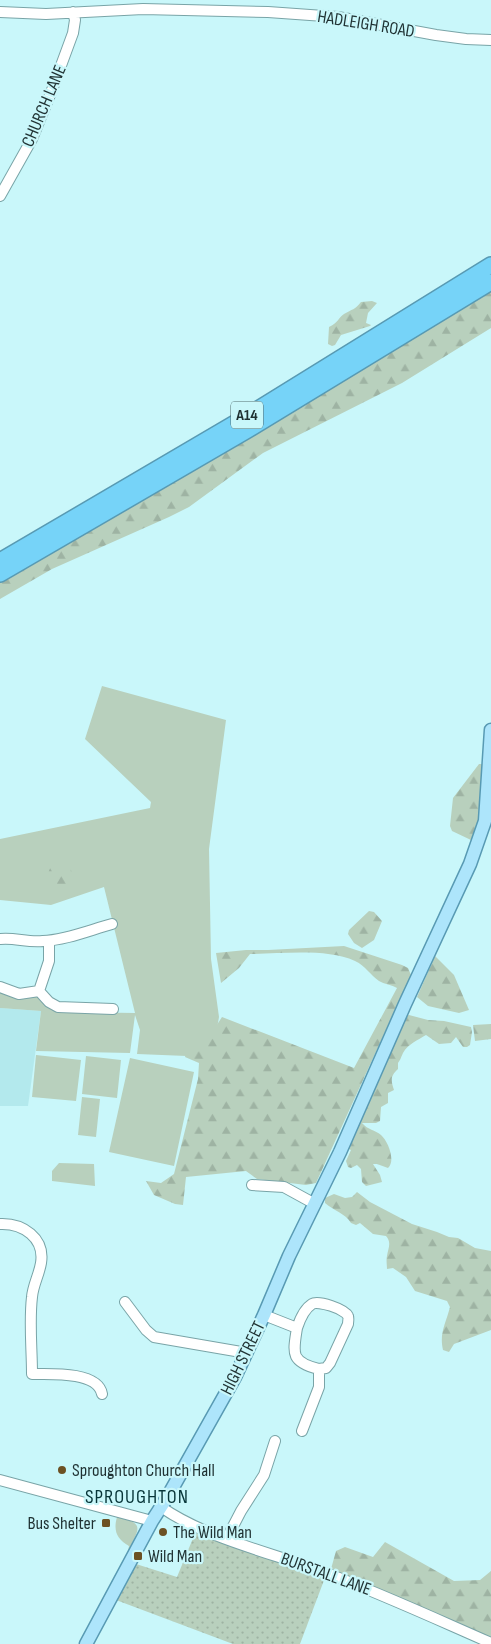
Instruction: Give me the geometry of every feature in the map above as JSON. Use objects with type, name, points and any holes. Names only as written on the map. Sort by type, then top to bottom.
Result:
[{"type":"highway","name":"A14","points":[[0,561],[242,419],[491,266]]},
{"type":"highway","name":"A14","points":[[0,574],[246,431],[491,282]]},
{"type":"main road","name":"HIGH STREET","points":[[86,1644],[152,1520],[221,1402],[247,1353],[288,1256],[340,1152],[404,1004],[470,864],[485,821],[491,730]]},
{"type":"street","name":"HADLEIGH ROAD","points":[[0,12],[46,14],[152,9],[225,10],[358,20],[436,36],[491,40]]},
{"type":"street","name":"CHURCH LANE","points":[[0,196],[32,139],[52,90],[73,33],[75,20],[73,12]]},
{"type":"street","points":[[0,938],[12,938],[30,942],[49,941],[112,924]]},
{"type":"street","points":[[39,991],[50,961],[49,941]]},
{"type":"street","points":[[0,987],[19,994],[39,991]]},
{"type":"street","points":[[39,991],[49,1002],[58,1007],[113,1009]]},
{"type":"street","points":[[252,1185],[284,1187],[315,1204]]},
{"type":"street","points":[[0,1224],[18,1226],[27,1230],[37,1242],[42,1254],[32,1297],[32,1374],[75,1376],[97,1385],[101,1389],[102,1394]]},
{"type":"street","points":[[125,1302],[146,1330],[154,1337],[247,1353]]},
{"type":"street","points":[[318,1302],[347,1314],[349,1317],[348,1324],[330,1363],[326,1368],[319,1370],[300,1362],[295,1356],[294,1348],[297,1328],[306,1309],[312,1303],[318,1302]]},
{"type":"street","points":[[264,1315],[297,1328]]},
{"type":"street","points":[[302,1431],[319,1386],[319,1370]]},
{"type":"street","points":[[227,1538],[241,1511],[264,1475],[275,1441]]},
{"type":"street","points":[[0,1480],[152,1520]]},
{"type":"street","name":"BURSTALL LANE","points":[[160,1507],[185,1522],[351,1583],[491,1643]]},
{"type":"shaded area","points":[[0,1008],[41,1011],[28,1106],[0,1106]]},
{"type":"green space","points":[[491,289],[491,328],[402,383],[263,453],[189,507],[52,569],[0,599],[0,578]]},
{"type":"green space","points":[[372,301],[377,303],[368,313],[366,323],[370,326],[341,335],[335,345],[328,344],[329,327],[361,302]]},
{"type":"green space","points":[[102,686],[226,720],[209,849],[211,959],[219,1017],[212,1057],[137,1054],[140,1030],[135,1015],[130,1053],[36,1051],[41,1011],[0,1008],[0,990],[37,996],[69,1012],[135,1013],[104,887],[51,905],[0,900],[0,839],[150,808],[151,802],[85,739]]},
{"type":"green space","points":[[479,764],[485,764],[481,813],[471,840],[452,831],[450,826],[453,798]]},
{"type":"green space","points":[[59,862],[70,868],[76,881],[74,885],[64,890],[59,885],[48,882],[49,870]]},
{"type":"green space","points":[[369,911],[374,912],[382,921],[374,940],[362,948],[354,943],[348,934],[349,930]]},
{"type":"green space","points":[[344,946],[402,965],[408,968],[411,975],[316,1183],[306,1185],[257,1179],[246,1171],[186,1177],[183,1205],[175,1204],[154,1195],[146,1181],[161,1183],[174,1174],[198,1079],[199,1063],[185,1057],[186,1052],[205,1043],[222,1017],[354,1068],[397,988],[379,981],[355,961],[331,954],[317,953],[250,954],[239,968],[221,983],[216,953]]},
{"type":"green space","points":[[435,956],[454,975],[469,1010],[459,1013],[428,1006],[417,997]]},
{"type":"green space","points":[[409,1015],[471,1027],[470,1045],[463,1047],[456,1037],[451,1043],[439,1044],[426,1035],[413,1042],[405,1050],[398,1063],[398,1069],[392,1076],[394,1090],[388,1093],[388,1103],[381,1107],[380,1121],[376,1123],[362,1123],[384,1138],[391,1156],[388,1168],[373,1164],[382,1182],[366,1186],[362,1182],[361,1169],[357,1165],[351,1168],[348,1167],[346,1161],[351,1150],[345,1151],[403,1016]]},
{"type":"green space","points":[[491,1024],[491,1039],[475,1041],[473,1025]]},
{"type":"green space","points":[[36,1055],[81,1060],[76,1101],[32,1097]]},
{"type":"green space","points":[[86,1056],[121,1060],[117,1098],[82,1094]]},
{"type":"green space","points":[[130,1058],[194,1072],[174,1166],[109,1152]]},
{"type":"green space","points":[[82,1097],[100,1099],[96,1137],[78,1135]]},
{"type":"green space","points":[[59,1163],[94,1164],[95,1186],[52,1181],[52,1171]]},
{"type":"green space","points":[[357,1192],[370,1202],[412,1224],[449,1237],[458,1238],[475,1248],[491,1251],[491,1330],[454,1344],[449,1352],[443,1350],[442,1333],[450,1307],[447,1301],[415,1291],[406,1277],[393,1268],[387,1269],[389,1243],[386,1236],[373,1234],[360,1223],[356,1225],[351,1223],[346,1217],[325,1203],[325,1198],[334,1194],[345,1198],[352,1197]]},
{"type":"green space","points":[[113,1515],[135,1523],[137,1526],[136,1535],[128,1551],[129,1546],[117,1534],[117,1517]]},
{"type":"green space","points":[[196,1531],[326,1575],[300,1644],[233,1644],[116,1600],[136,1564],[177,1577]]},
{"type":"green space","points":[[385,1542],[454,1581],[480,1580],[491,1571],[491,1643],[383,1596],[331,1569],[336,1551],[345,1547],[373,1557]]},
{"type":"place","name":"Sproughton Church Hall","points":[[62,1470]]},
{"type":"place","name":"Bus Shelter","points":[[106,1523]]},
{"type":"place","name":"The Wild Man","points":[[163,1532]]},
{"type":"place","name":"Wild Man","points":[[138,1556]]},
{"type":"district","name":"SPROUGHTON","points":[[137,1497]]}]
